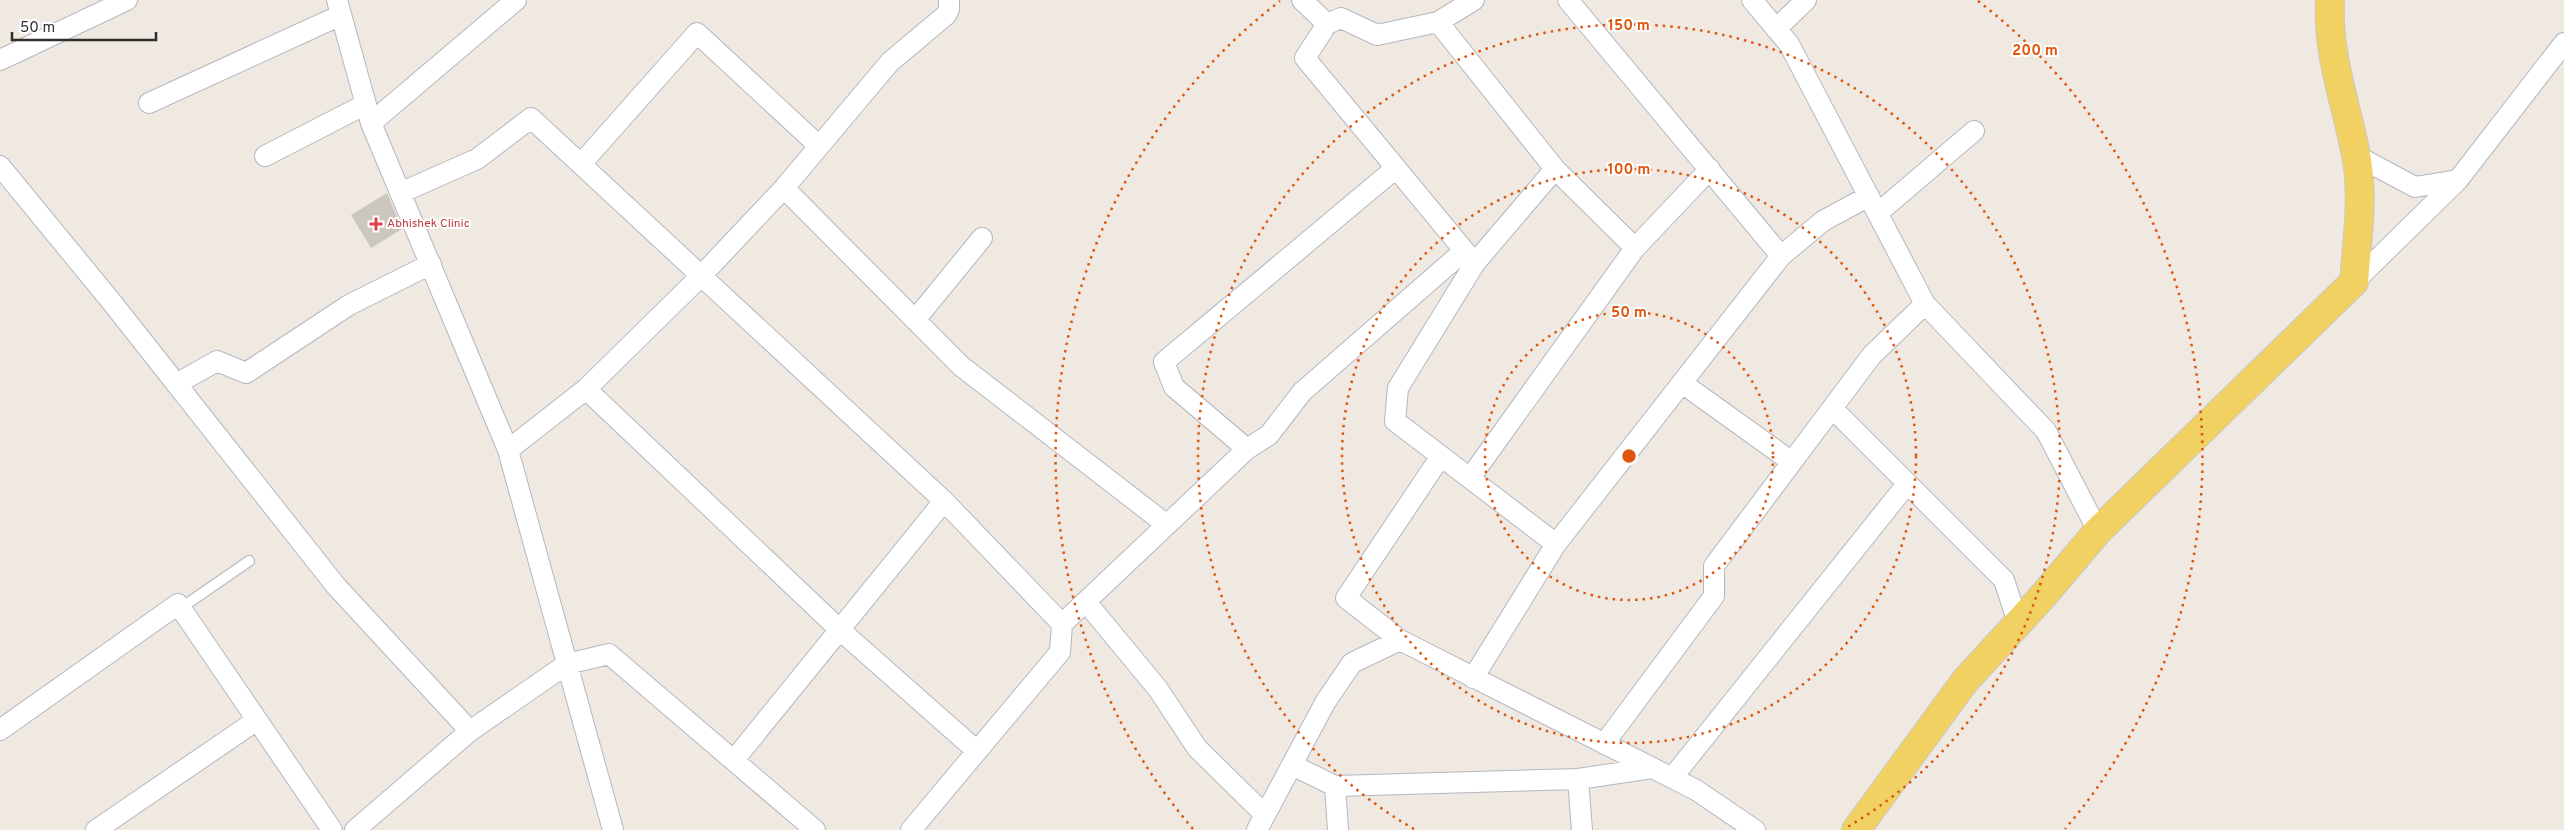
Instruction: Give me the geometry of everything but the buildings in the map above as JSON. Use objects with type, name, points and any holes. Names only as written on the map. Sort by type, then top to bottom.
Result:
[{"type":"main road","points":[[1856,830],[1965,681],[2098,531],[2354,282],[2359,207],[2356,156],[2335,73],[2329,16],[2330,0]]},
{"type":"street","points":[[0,60],[127,0]]},
{"type":"street","points":[[371,124],[516,0]]},
{"type":"street","points":[[508,450],[586,389],[701,276],[784,188],[890,62],[946,15],[949,9],[949,0]]},
{"type":"street","points":[[1302,0],[1327,24]]},
{"type":"street","points":[[1469,257],[1305,58],[1327,24],[1341,18],[1377,35],[1438,22],[1474,0]]},
{"type":"street","points":[[1568,0],[1782,256]]},
{"type":"street","points":[[1752,0],[1789,44],[1925,304],[2046,431],[2098,531]]},
{"type":"street","points":[[1776,29],[1806,0]]},
{"type":"street","points":[[149,104],[339,7],[371,124],[508,450],[613,830]]},
{"type":"street","points":[[1438,22],[1555,169],[1634,248]]},
{"type":"street","points":[[581,164],[697,33],[819,146]]},
{"type":"street","points":[[2354,282],[2458,180],[2564,43]]},
{"type":"street","points":[[265,156],[366,104]]},
{"type":"street","points":[[400,193],[477,158],[531,118],[944,501],[1062,624]]},
{"type":"street","points":[[1473,678],[1556,544],[1782,256],[1823,221],[1873,205],[1974,131]]},
{"type":"street","points":[[2356,156],[2415,187],[2458,180]]},
{"type":"street","points":[[0,166],[336,586],[470,730]]},
{"type":"street","points":[[1247,449],[1174,387],[1164,362],[1396,168]]},
{"type":"street","points":[[911,830],[1060,652],[1062,624],[1247,449],[1269,435],[1302,392],[1469,257],[1555,169]]},
{"type":"street","points":[[1470,478],[1634,248],[1710,169]]},
{"type":"street","points":[[784,188],[961,366],[1167,525]]},
{"type":"street","points":[[914,320],[982,238]]},
{"type":"street","points":[[1469,257],[1398,388],[1395,421],[1556,544]]},
{"type":"street","points":[[176,384],[217,361],[246,373],[349,305],[431,264]]},
{"type":"street","points":[[1604,744],[1714,596],[1714,566],[1872,355],[1925,304]]},
{"type":"street","points":[[1682,383],[1792,462]]},
{"type":"street","points":[[586,389],[840,630],[977,751]]},
{"type":"street","points":[[1832,408],[2004,580],[2018,623]]},
{"type":"street","points":[[1441,456],[1346,598],[1400,640],[1696,790],[1755,830]]},
{"type":"street","points":[[1672,778],[1907,484]]},
{"type":"street","points":[[734,760],[944,501]]},
{"type":"street","points":[[1086,602],[1158,689],[1197,748],[1261,822],[1326,701],[1352,662],[1400,640]]},
{"type":"street","points":[[0,730],[178,604],[332,830]]},
{"type":"street","points":[[366,827],[470,730],[567,664],[608,654],[815,830]]},
{"type":"street","points":[[96,830],[258,720]]},
{"type":"street","points":[[1292,765],[1335,786],[1578,779],[1652,768]]},
{"type":"street","points":[[1578,779],[1582,830]]},
{"type":"street","points":[[1335,786],[1338,830]]},
{"type":"lane","points":[[181,608],[249,560]]},
{"type":"place","name":"Abhishek Clinic","points":[[376,224]]}]
